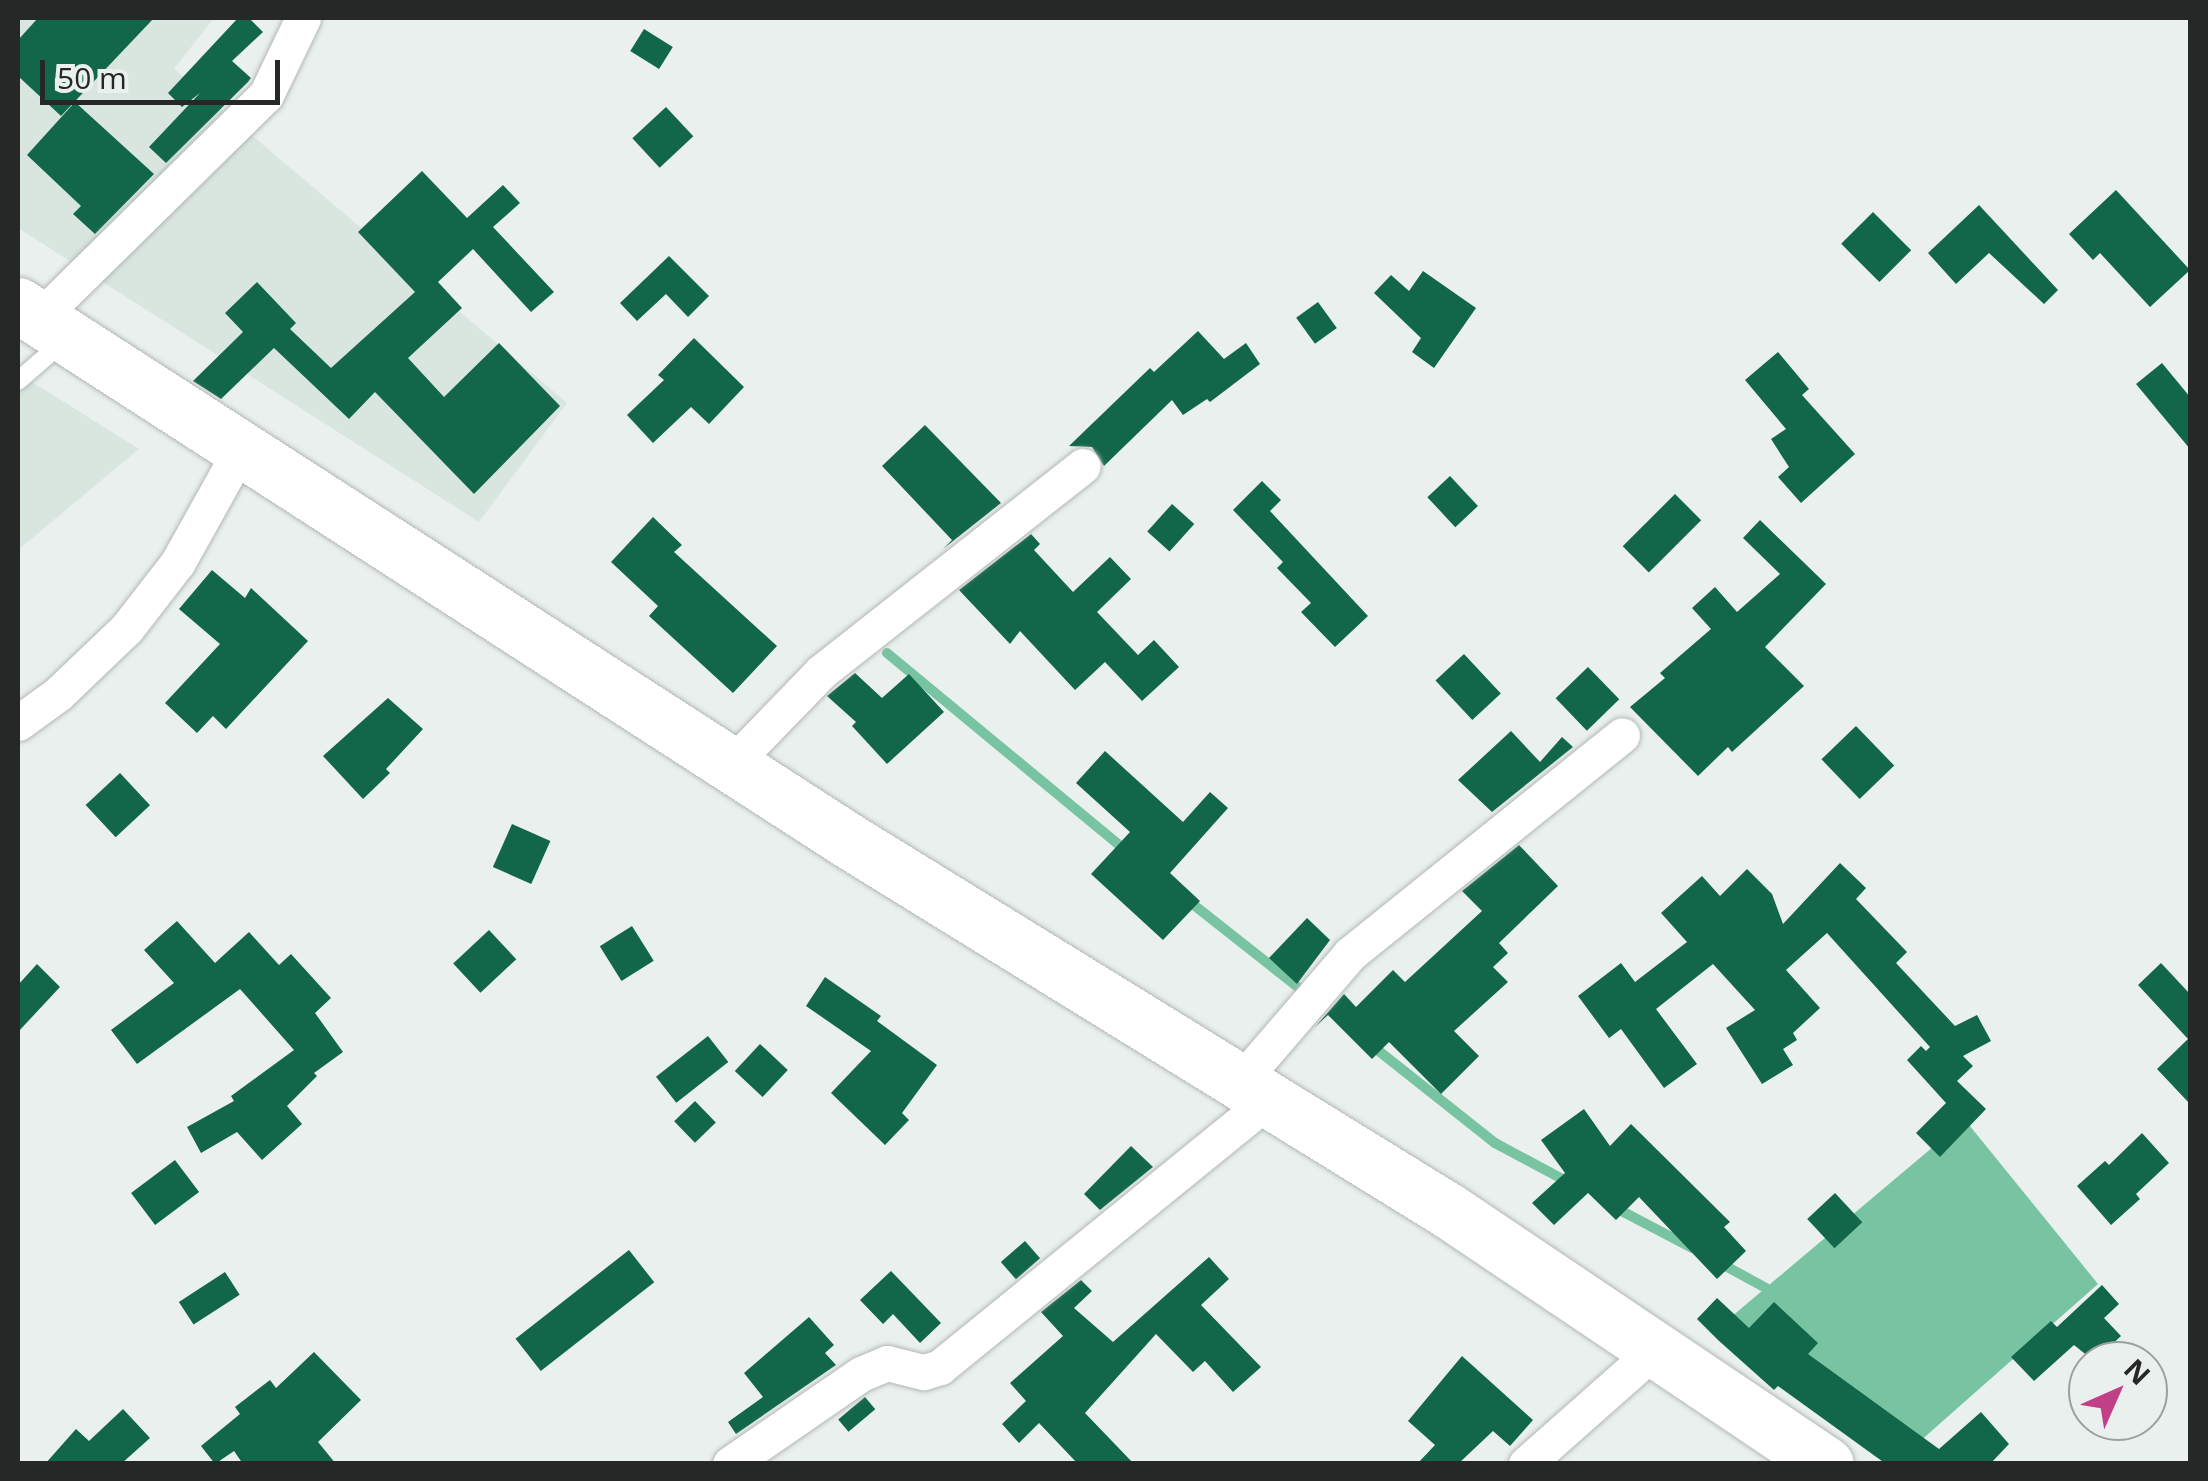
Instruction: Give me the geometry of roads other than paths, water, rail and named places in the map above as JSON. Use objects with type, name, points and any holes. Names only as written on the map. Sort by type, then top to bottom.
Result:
[{"type":"main road","points":[[41,320],[731,765],[1449,1211],[1826,1464]]},
{"type":"street","points":[[41,320],[266,95],[303,18]]},
{"type":"street","points":[[18,723],[58,694],[127,628],[178,562],[241,448]]},
{"type":"street","points":[[731,765],[821,672],[1083,466]]},
{"type":"street","points":[[730,1464],[861,1374],[887,1363],[924,1372],[940,1367],[1254,1090],[1350,954],[1622,735]]},
{"type":"street","points":[[1526,1464],[1656,1350]]},
{"type":"lane","points":[[18,381],[41,320]]},
{"type":"waterway","points":[[887,653],[1129,853]]},
{"type":"waterway","points":[[1185,898],[1309,996]]},
{"type":"waterway","points":[[1370,1044],[1495,1143],[1568,1182]]},
{"type":"waterway","points":[[1614,1207],[1692,1248]]},
{"type":"waterway","points":[[1720,1263],[1766,1288]]}]
